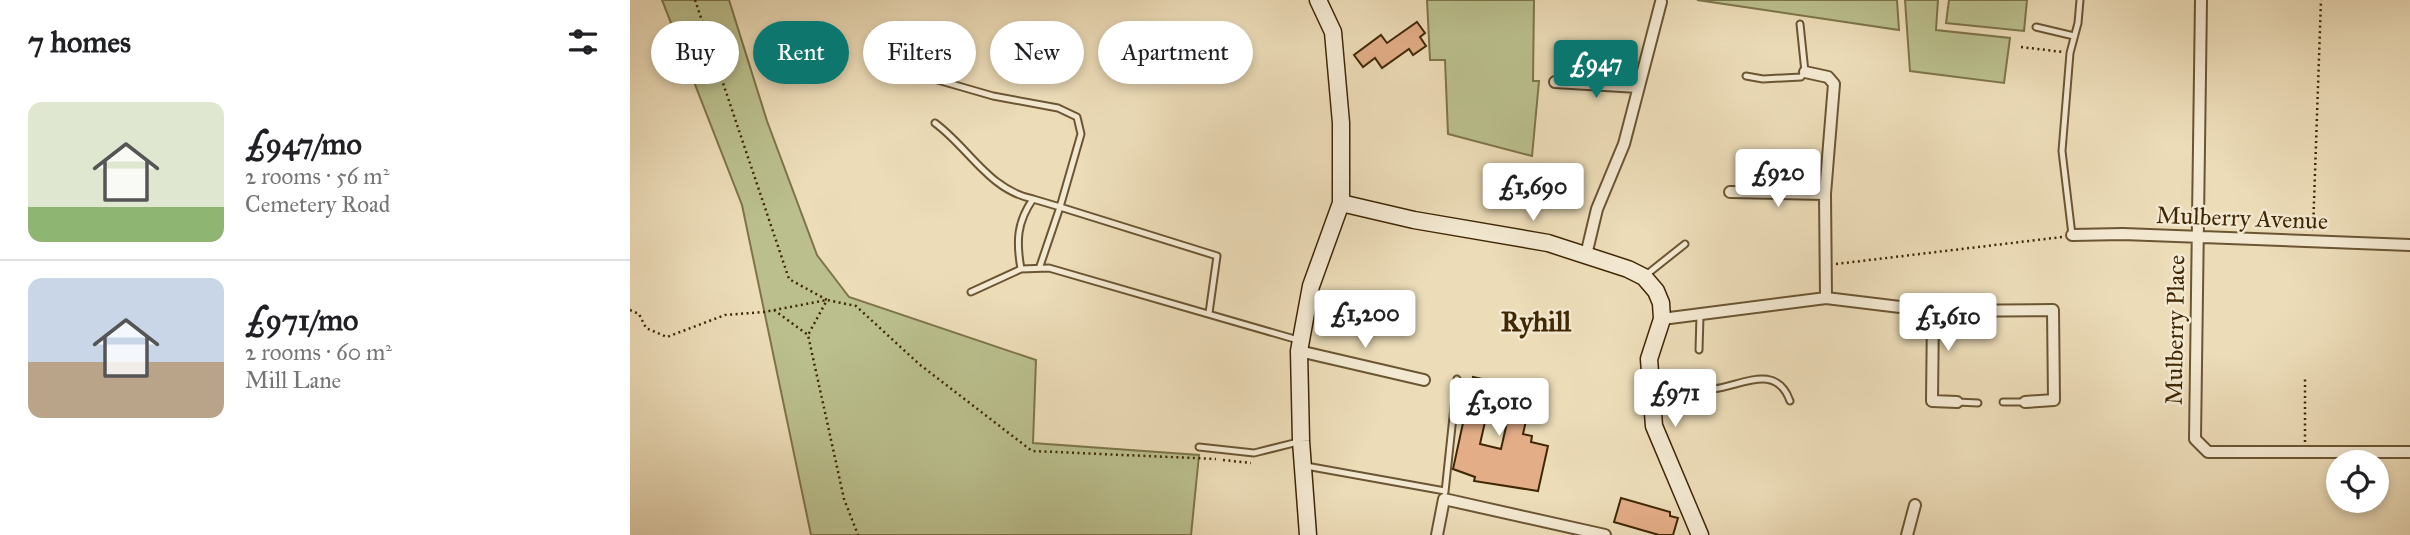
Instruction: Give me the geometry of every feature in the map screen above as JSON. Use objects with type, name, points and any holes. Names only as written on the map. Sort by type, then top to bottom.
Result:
[{"type":"street","points":[[1308,535],[1301,441],[1300,346],[1311,286],[1341,203],[1341,123],[1333,32],[1318,0]]},
{"type":"street","name":"Mulberry Place","points":[[2201,0],[2194,439],[2208,452],[2410,452]]},
{"type":"street","points":[[1586,255],[1597,209],[1624,144],[1661,2]]},
{"type":"street","points":[[1805,72],[1828,76],[1834,85],[1825,194],[1826,298]]},
{"type":"street","points":[[1555,82],[1638,87]]},
{"type":"street","points":[[1730,192],[1825,194]]},
{"type":"street","points":[[1341,203],[1414,220],[1548,243],[1644,277],[1656,291],[1662,318],[1650,359],[1649,390],[1654,426],[1700,535]]},
{"type":"street","name":"Mulberry Avenue","points":[[2072,235],[2410,245]]},
{"type":"street","points":[[1662,318],[1700,316],[1826,298],[1933,311],[2053,310],[2054,400],[2025,402]]},
{"type":"street","points":[[1933,311],[1932,401],[1957,402]]},
{"type":"street","points":[[1300,346],[1424,380]]},
{"type":"street","points":[[1437,535],[1445,495],[1605,535]]},
{"type":"street","points":[[1907,535],[1915,505]]},
{"type":"street","points":[[1896,520],[1910,523]]},
{"type":"lane","points":[[2072,235],[2062,151],[2070,53],[2080,0]]},
{"type":"lane","points":[[1746,76],[1796,79],[1805,72],[1800,24]]},
{"type":"lane","points":[[2036,27],[2074,36]]},
{"type":"lane","points":[[951,84],[993,96],[1058,108],[1077,117],[1081,134],[1040,266]]},
{"type":"lane","points":[[935,123],[954,137],[994,181],[1018,196],[1217,256],[1209,313]]},
{"type":"lane","points":[[1021,269],[1018,228],[1033,199]]},
{"type":"lane","points":[[1644,277],[1685,244]]},
{"type":"lane","points":[[971,292],[1021,269],[1040,266],[1209,313],[1300,346]]},
{"type":"lane","points":[[1699,351],[1700,316]]},
{"type":"lane","points":[[1649,390],[1700,390],[1725,387],[1750,378],[1777,382],[1786,390],[1790,401]]},
{"type":"lane","points":[[1303,465],[1445,495],[1457,379]]},
{"type":"lane","points":[[1957,402],[1979,403]]},
{"type":"lane","points":[[2003,402],[2025,402]]},
{"type":"lane","points":[[1199,447],[1254,453],[1301,441]]},
{"type":"path","points":[[695,0],[789,279],[827,300],[856,306],[919,364],[1032,451],[1257,463]]},
{"type":"path","points":[[2313,241],[2321,0]]},
{"type":"path","points":[[2021,47],[2070,53]]},
{"type":"path","points":[[1826,265],[2072,235]]},
{"type":"path","points":[[630,310],[639,314],[646,328],[667,337],[725,315],[774,310],[827,300]]},
{"type":"path","points":[[827,300],[808,335],[844,499],[858,535]]},
{"type":"path","points":[[774,310],[808,335]]},
{"type":"path","points":[[2305,379],[2305,452]]},
{"type":"green space","points":[[662,0],[729,0],[736,21],[670,21]]},
{"type":"green space","points":[[1427,0],[1534,0],[1533,81],[1539,81],[1532,156],[1448,134],[1445,60],[1430,60]]},
{"type":"green space","points":[[1697,0],[1897,0],[1899,30]]},
{"type":"green space","points":[[1905,0],[1938,0],[1936,30],[2010,38],[2004,83],[1910,71]]},
{"type":"green space","points":[[1949,0],[2027,0],[2024,31],[1946,23]]},
{"type":"green space","points":[[739,32],[753,84],[755,84],[817,255],[849,297],[1036,360],[1033,443],[1199,455],[1191,535],[811,535],[742,205],[695,84],[739,84]]},
{"type":"building","points":[[1417,22],[1425,33],[1420,37],[1426,46],[1413,55],[1409,49],[1382,68],[1375,58],[1363,67],[1354,55],[1381,35],[1387,43]]},
{"type":"building","points":[[1473,377],[1533,390],[1523,434],[1532,436],[1531,442],[1548,446],[1538,491],[1474,481],[1475,477],[1453,469]],"holes":[[[1489,404],[1510,409],[1501,449],[1480,444]]]},
{"type":"building","points":[[1621,498],[1670,512],[1670,516],[1678,518],[1673,535],[1659,535],[1614,522]]},
{"type":"district","name":"Ryhill","points":[[1536,321]]}]
